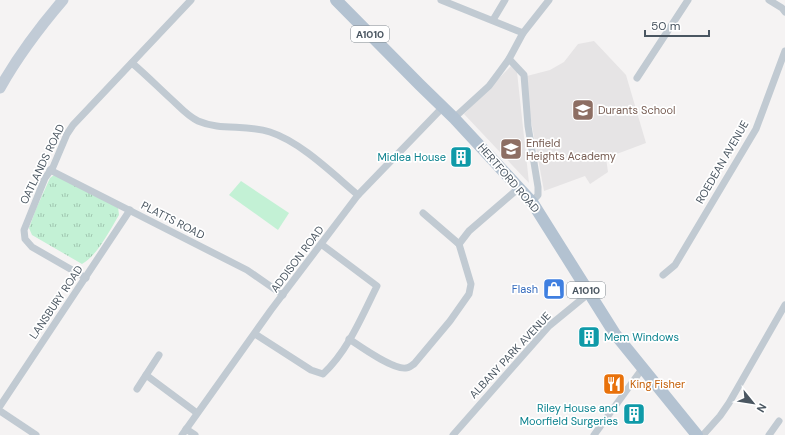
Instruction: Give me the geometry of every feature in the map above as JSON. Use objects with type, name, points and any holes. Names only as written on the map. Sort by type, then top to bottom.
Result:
[{"type":"main road","name":"HERTFORD ROAD","points":[[336,0],[454,118],[532,202],[588,294],[615,334],[697,435]]},
{"type":"street","points":[[0,88],[34,34],[63,0]]},
{"type":"street","name":"OATLANDS ROAD","points":[[86,278],[32,247],[26,239],[24,230],[45,178],[66,134],[192,0]]},
{"type":"street","points":[[441,0],[523,33]]},
{"type":"street","points":[[493,20],[504,0]]},
{"type":"street","points":[[454,118],[488,86],[509,59],[523,33],[549,0]]},
{"type":"street","points":[[637,78],[688,0]]},
{"type":"street","points":[[770,0],[782,8],[785,12]]},
{"type":"street","name":"ROEDEAN AVENUE","points":[[663,275],[675,265],[756,129],[785,52]]},
{"type":"street","points":[[509,59],[524,76],[528,126],[538,187],[538,195],[532,202]]},
{"type":"street","points":[[132,63],[185,112],[198,120],[222,128],[262,130],[288,140],[304,151],[358,195]]},
{"type":"street","name":"ADDISON ROAD","points":[[184,432],[197,412],[358,195],[443,107]]},
{"type":"street","name":"PLATTS ROAD","points":[[50,170],[247,270],[283,295]]},
{"type":"street","points":[[459,244],[469,231],[520,188]]},
{"type":"street","name":"LANSBURY ROAD","points":[[0,406],[130,210]]},
{"type":"street","points":[[349,339],[377,357],[398,367],[407,368],[414,364],[450,321],[469,294],[471,284],[459,244],[423,214]]},
{"type":"street","points":[[255,334],[310,370],[323,374],[334,364],[360,320],[376,286],[321,244]]},
{"type":"street","name":"ALBANY PARK AVENUE","points":[[453,435],[550,326],[588,294]]},
{"type":"street","points":[[703,435],[720,416],[729,403],[785,304]]},
{"type":"street","points":[[137,389],[159,355]]},
{"type":"street","points":[[594,435],[642,369]]},
{"type":"street","points":[[146,375],[197,412]]},
{"type":"street","points":[[0,411],[36,435]]},
{"type":"street","points":[[769,435],[778,421]]},
{"type":"street","points":[[184,432],[195,435]]},
{"type":"shaded area","name":"Durants School","points":[[594,41],[626,75],[646,143],[606,158],[608,172],[590,184],[585,176],[544,191],[523,77],[550,70],[564,62],[578,44]]},
{"type":"shaded area","name":"Enfield Heights Academy","points":[[511,66],[517,72],[529,183],[464,114]]},
{"type":"green space","points":[[54,175],[118,207],[119,215],[107,235],[93,255],[82,264],[32,235],[29,228],[50,178]]},
{"type":"green space","points":[[241,181],[289,213],[278,230],[229,195]]},
{"type":"place","name":"Durants School","points":[[583,110]]},
{"type":"place","name":"Enfield Heights Academy","points":[[511,149]]},
{"type":"place","name":"Midlea House","points":[[461,157]]},
{"type":"place","name":"Flash","points":[[554,289]]},
{"type":"place","name":"Mem Windows","points":[[589,337]]},
{"type":"place","name":"King Fisher","points":[[614,384]]},
{"type":"place","name":"Riley House and Moorfield Surgeries","points":[[634,414]]}]
